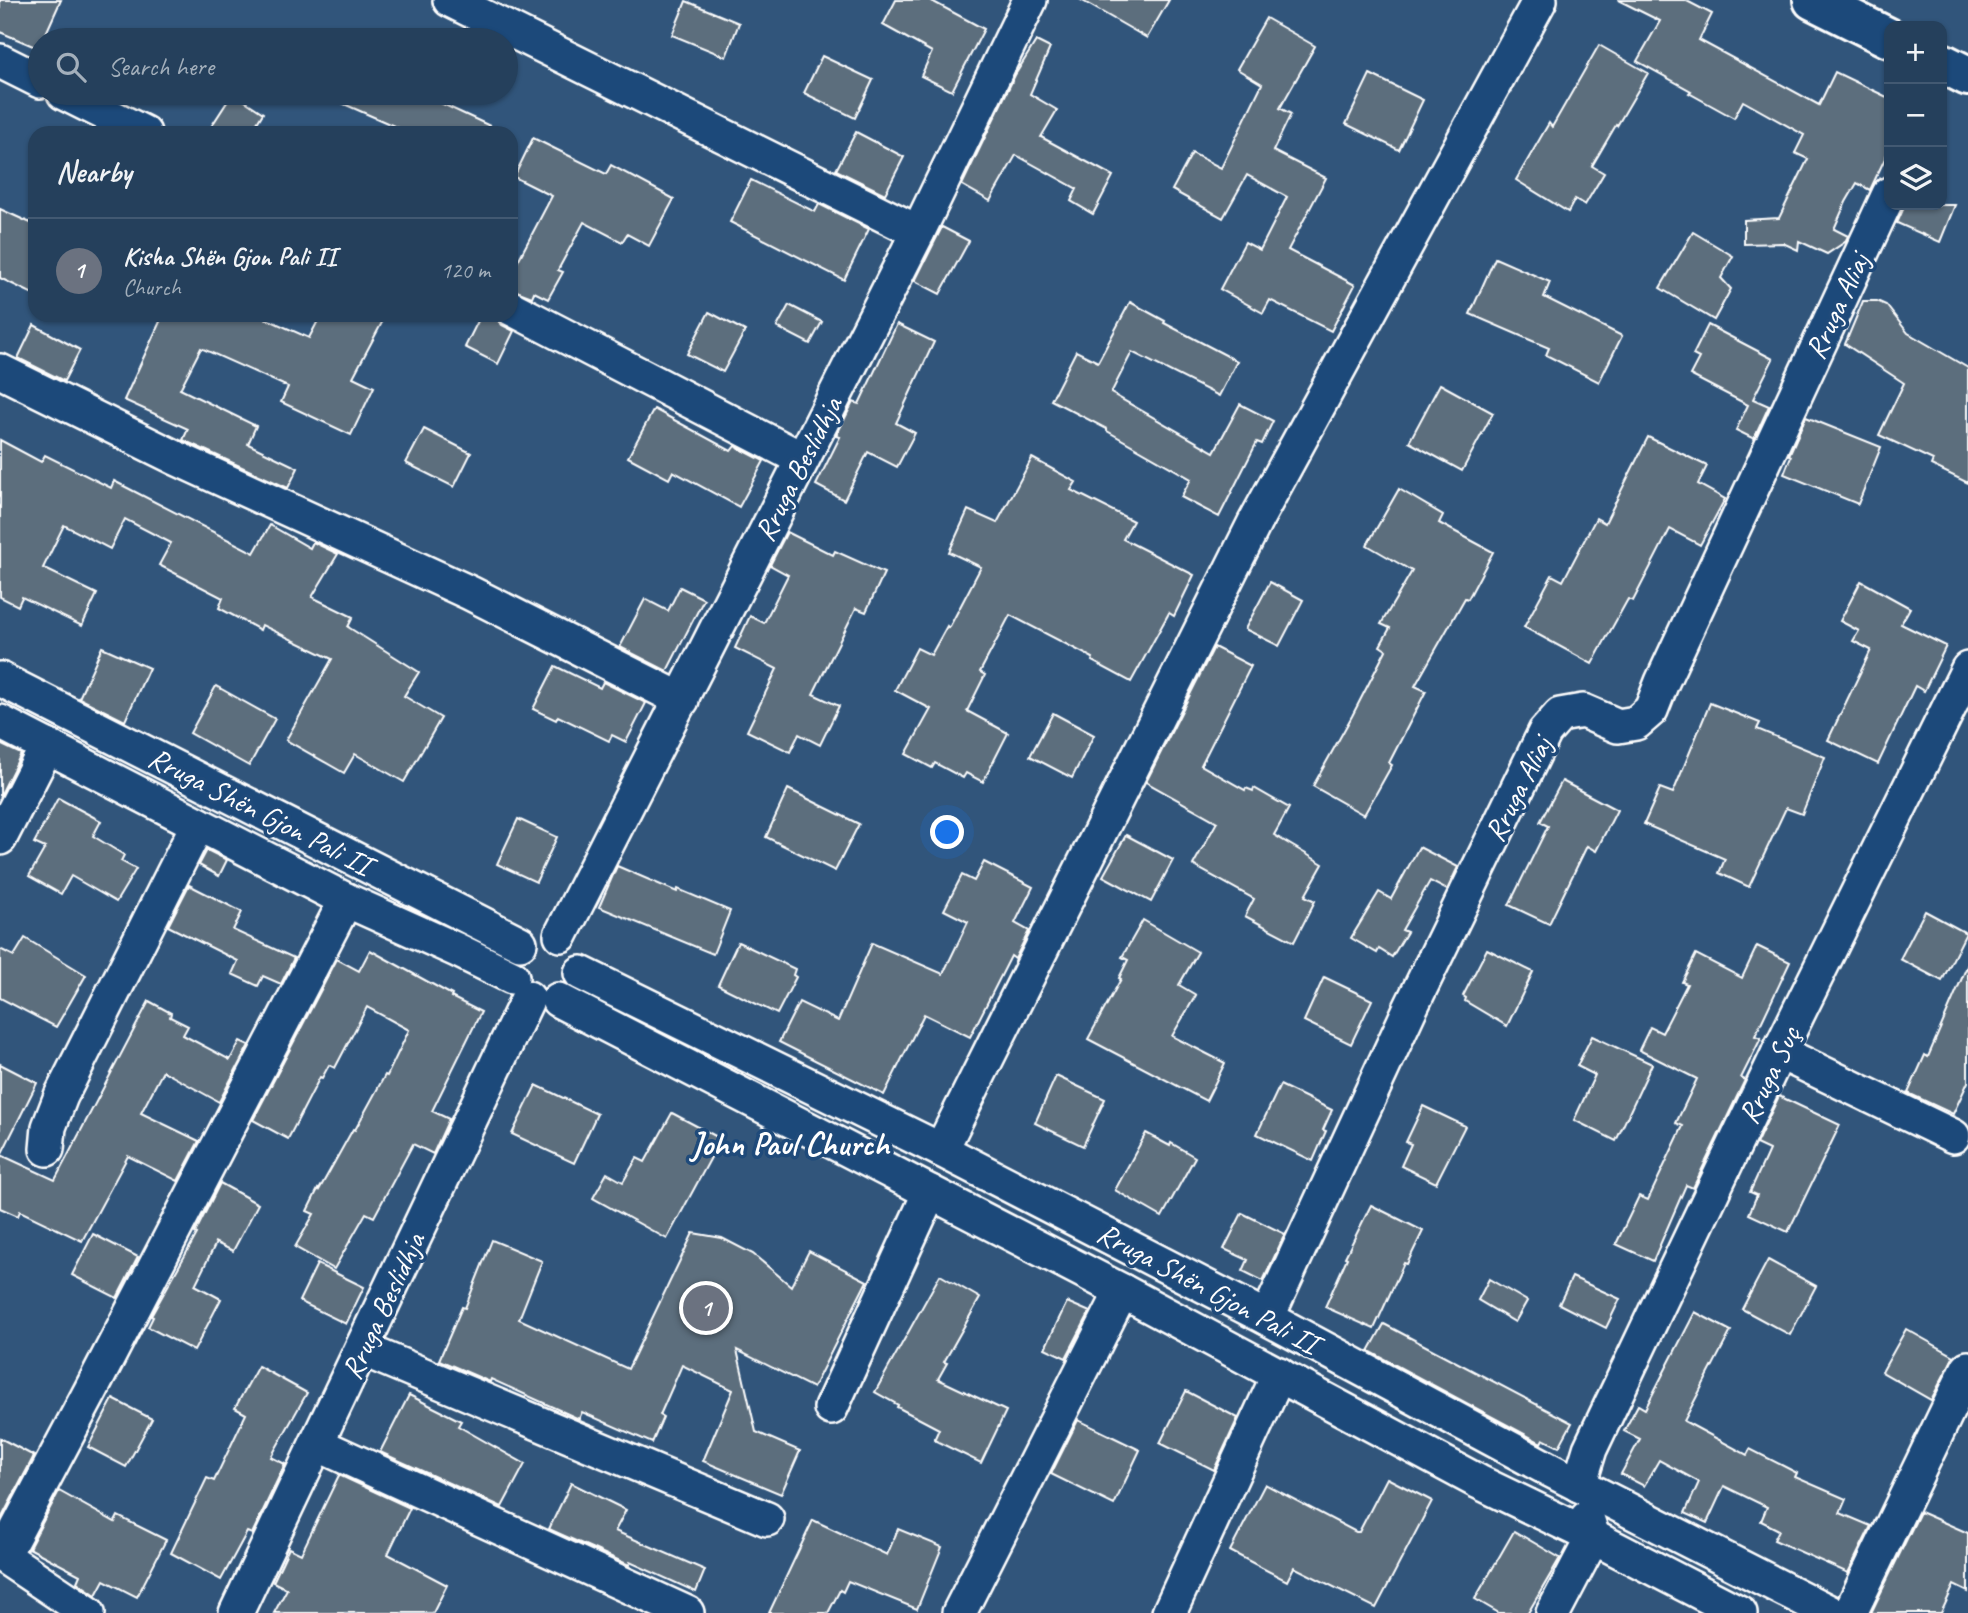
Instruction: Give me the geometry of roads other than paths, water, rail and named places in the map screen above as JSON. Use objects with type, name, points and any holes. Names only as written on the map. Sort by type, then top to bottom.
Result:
[{"type":"main road","points":[[1813,0],[1884,35]]},
{"type":"street","points":[[450,0],[506,28]]},
{"type":"street","points":[[941,1150],[1255,522],[1540,0]]},
{"type":"street","name":"Rruga Beslidhja","points":[[561,935],[918,232],[1020,3]]},
{"type":"street","points":[[518,34],[918,232]]},
{"type":"street","points":[[0,61],[28,75]]},
{"type":"street","points":[[88,105],[130,126]]},
{"type":"street","name":"Rruga Aliaj","points":[[1267,1318],[1415,999],[1545,732],[1560,715],[1583,711],[1618,726],[1636,723],[1651,710],[1884,205]]},
{"type":"street","points":[[518,312],[802,459]]},
{"type":"street","points":[[0,371],[176,458],[470,593],[682,700]]},
{"type":"street","name":"Rruga Suç","points":[[1579,1485],[1591,1449],[1779,1052],[1968,669]]},
{"type":"street","name":"Rruga Shën Gjon Pali II","points":[[0,679],[520,943]]},
{"type":"street","name":"Rruga Shën Gjon Pali II","points":[[0,722],[346,900],[457,950],[533,992],[930,1192],[1122,1291],[1479,1482],[1740,1613]]},
{"type":"street","points":[[0,838],[47,746]]},
{"type":"street","points":[[47,1149],[49,1127],[61,1096],[198,824]]},
{"type":"street","points":[[88,1613],[1,1555],[97,1380],[346,900]]},
{"type":"street","points":[[539,932],[561,935],[571,942],[581,962],[581,973],[573,990],[533,992],[511,959],[520,943],[529,936],[539,932]]},
{"type":"street","name":"Rruga Shën Gjon Pali II","points":[[581,973],[941,1150],[1267,1318],[1579,1485],[1830,1613]]},
{"type":"street","name":"Rruga Beslidhja","points":[[236,1613],[533,992]]},
{"type":"street","points":[[1779,1052],[1953,1136]]},
{"type":"street","points":[[831,1408],[930,1192]]},
{"type":"street","points":[[959,1613],[1122,1291]]},
{"type":"street","points":[[362,1349],[767,1519]]},
{"type":"street","points":[[1850,1613],[1968,1368]]},
{"type":"street","points":[[1168,1613],[1279,1374]]},
{"type":"street","points":[[317,1444],[687,1613]]},
{"type":"street","points":[[1553,1613],[1592,1537],[1579,1485]]},
{"type":"place","name":"Kisha Shën Gjon Pali II","points":[[706,1308]]},
{"type":"district","name":"John Paul Church","points":[[790,1144]]}]
